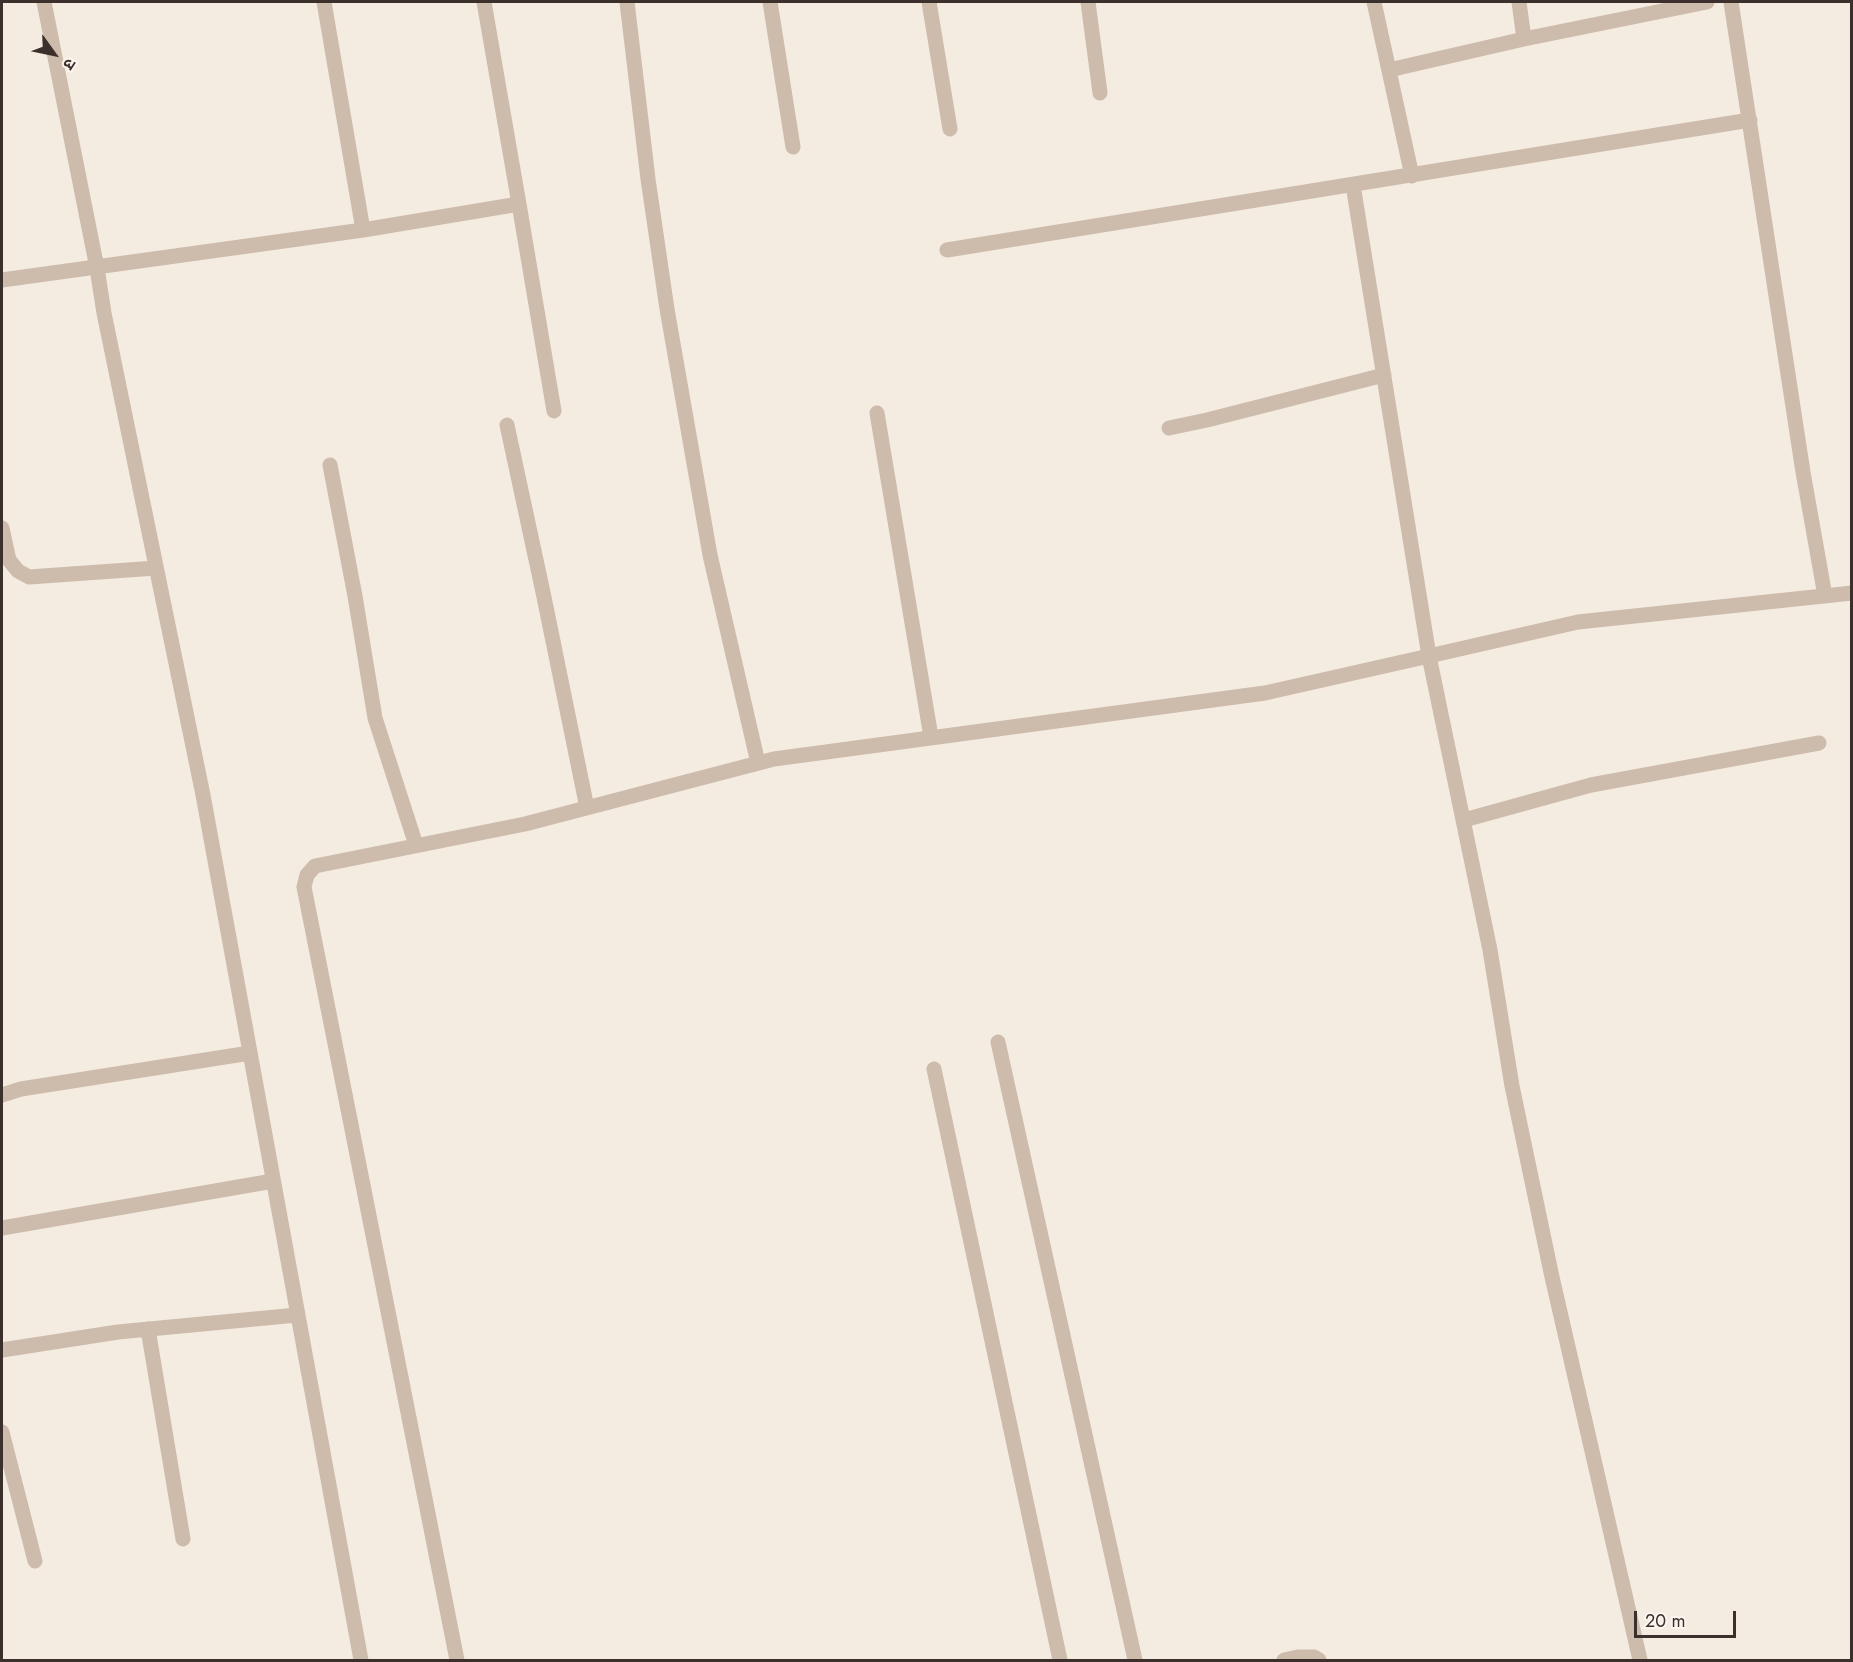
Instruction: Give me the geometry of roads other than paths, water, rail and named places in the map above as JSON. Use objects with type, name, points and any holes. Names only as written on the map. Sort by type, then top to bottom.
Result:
[{"type":"street","points":[[44,2],[97,268],[104,314],[203,795],[360,1660]]},
{"type":"street","points":[[324,2],[363,230]]},
{"type":"street","points":[[484,2],[554,411]]},
{"type":"street","points":[[627,2],[648,179],[667,309],[710,555],[758,763]]},
{"type":"street","points":[[770,2],[793,147]]},
{"type":"street","points":[[929,2],[950,129]]},
{"type":"street","points":[[1088,2],[1100,93]]},
{"type":"street","points":[[1374,2],[1412,176]]},
{"type":"street","points":[[1519,2],[1524,39]]},
{"type":"street","points":[[1389,70],[1660,6],[1707,2]]},
{"type":"street","points":[[1731,2],[1803,472],[1825,596]]},
{"type":"street","points":[[947,250],[1750,120]]},
{"type":"street","points":[[1353,185],[1429,656],[1490,950],[1512,1086],[1549,1266],[1640,1660]]},
{"type":"street","points":[[2,280],[363,230],[519,204]]},
{"type":"street","points":[[1169,428],[1384,375]]},
{"type":"street","points":[[877,413],[931,737]]},
{"type":"street","points":[[507,425],[587,808]]},
{"type":"street","points":[[330,465],[375,718],[416,845]]},
{"type":"street","points":[[2,528],[9,560],[18,571],[29,577],[156,568]]},
{"type":"street","points":[[458,1660],[406,1410],[304,887],[307,875],[315,866],[525,824],[774,759],[1265,693],[1578,622],[1851,593]]},
{"type":"street","points":[[1464,820],[1591,785],[1819,743]]},
{"type":"street","points":[[998,1042],[1135,1660]]},
{"type":"street","points":[[2,1095],[21,1089],[250,1053]]},
{"type":"street","points":[[934,1069],[1060,1660]]},
{"type":"street","points":[[2,1228],[273,1181]]},
{"type":"street","points":[[2,1350],[147,1329],[297,1315]]},
{"type":"street","points":[[147,1329],[183,1539]]},
{"type":"street","points":[[2,1432],[34,1561]]},
{"type":"street","points":[[1284,1660],[1298,1657],[1314,1657],[1319,1660]]}]
